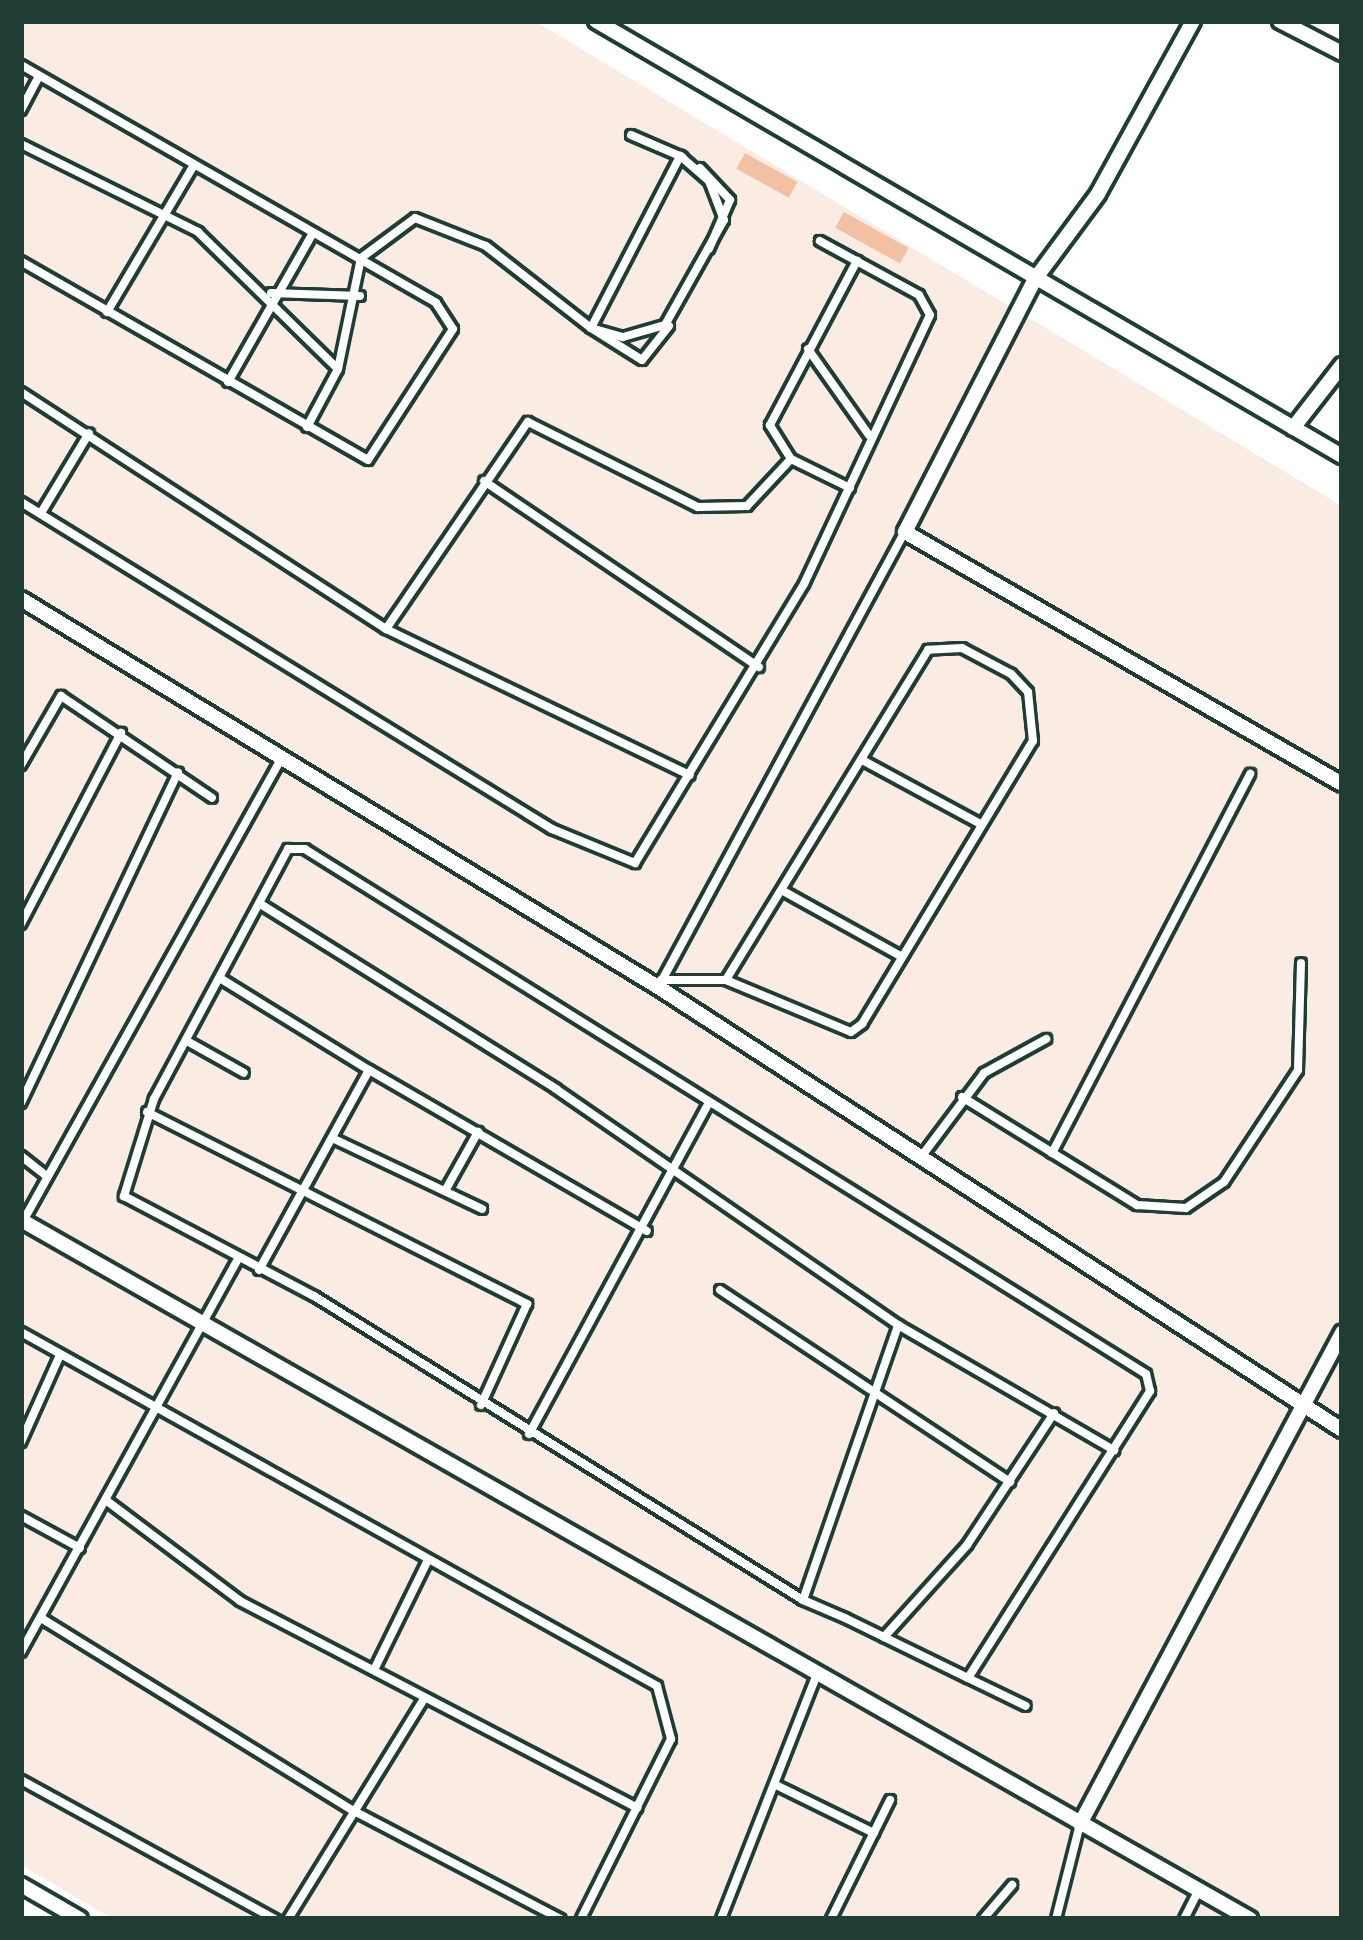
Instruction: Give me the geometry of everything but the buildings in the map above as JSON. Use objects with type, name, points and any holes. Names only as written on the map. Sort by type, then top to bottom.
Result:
[{"type":"street","points":[[596,21],[1342,456]]},
{"type":"street","points":[[1193,21],[1098,194],[1035,280],[905,532],[1342,784]]},
{"type":"street","points":[[1280,21],[1342,53]]},
{"type":"street","points":[[1293,428],[1342,365]]},
{"type":"street","points":[[21,599],[660,984],[1342,1430]]},
{"type":"street","points":[[22,1222],[816,1677],[1250,1919]]},
{"type":"street","points":[[1081,1824],[1342,1334]]},
{"type":"street","points":[[21,1885],[80,1919]]},
{"type":"lane","points":[[21,65],[361,258],[451,314],[453,329],[368,460],[21,261]]},
{"type":"lane","points":[[21,110],[39,76]]},
{"type":"lane","points":[[361,258],[415,218],[486,246],[591,328],[649,357],[730,209],[714,178],[680,156],[632,135]]},
{"type":"lane","points":[[21,144],[158,220],[198,232],[269,293],[338,369]]},
{"type":"lane","points":[[591,328],[623,338],[665,325],[722,238],[723,205],[680,156]]},
{"type":"lane","points":[[591,328],[680,156]]},
{"type":"lane","points":[[107,312],[194,165]]},
{"type":"lane","points":[[229,382],[269,293],[313,233]]},
{"type":"lane","points":[[21,502],[622,864],[635,863],[759,667],[850,488],[929,304],[820,241]]},
{"type":"lane","points":[[307,427],[338,369],[360,296],[361,258]]},
{"type":"lane","points":[[850,488],[791,459],[770,425],[857,261]]},
{"type":"lane","points":[[269,293],[360,296]]},
{"type":"lane","points":[[808,349],[869,435]]},
{"type":"lane","points":[[21,392],[386,629],[690,775]]},
{"type":"lane","points":[[386,629],[528,422],[712,509],[747,506],[791,459]]},
{"type":"lane","points":[[41,513],[88,434]]},
{"type":"lane","points":[[484,481],[759,667]]},
{"type":"lane","points":[[660,984],[905,532]]},
{"type":"lane","points":[[660,984],[726,980],[851,1032],[1033,741],[1035,717],[994,659],[928,650],[726,980]]},
{"type":"lane","points":[[21,765],[62,696],[212,798]]},
{"type":"lane","points":[[21,924],[121,733]]},
{"type":"lane","points":[[22,1222],[282,758]]},
{"type":"lane","points":[[862,760],[982,825]]},
{"type":"lane","points":[[21,1103],[178,772]]},
{"type":"lane","points":[[1052,1153],[1250,774]]},
{"type":"lane","points":[[968,1678],[1150,1391],[1146,1374],[707,1106],[305,849],[287,850],[223,980],[147,1112],[124,1196],[259,1270],[803,1600],[1026,1706]]},
{"type":"lane","points":[[783,891],[902,957]]},
{"type":"lane","points":[[262,904],[680,1173],[898,1325],[1114,1450]]},
{"type":"lane","points":[[962,1097],[1151,1210],[1209,1197],[1298,1070],[1301,963]]},
{"type":"lane","points":[[223,980],[647,1231]]},
{"type":"lane","points":[[921,1156],[962,1097],[1046,1040]]},
{"type":"lane","points":[[187,1041],[244,1073]]},
{"type":"lane","points":[[259,1270],[369,1070]]},
{"type":"lane","points":[[529,1434],[680,1173],[707,1106]]},
{"type":"lane","points":[[147,1112],[527,1304],[481,1405]]},
{"type":"lane","points":[[445,1191],[478,1132]]},
{"type":"lane","points":[[332,1138],[482,1209]]},
{"type":"lane","points":[[21,1156],[47,1176]]},
{"type":"lane","points":[[21,1652],[207,1324],[237,1261]]},
{"type":"lane","points":[[719,1290],[1010,1482]]},
{"type":"lane","points":[[803,1600],[898,1325]]},
{"type":"lane","points":[[21,1332],[657,1686],[671,1739],[581,1919]]},
{"type":"lane","points":[[21,1442],[60,1354]]},
{"type":"lane","points":[[884,1637],[1010,1482],[1054,1413]]},
{"type":"lane","points":[[106,1502],[240,1601],[637,1808]]},
{"type":"lane","points":[[21,1516],[80,1548]]},
{"type":"lane","points":[[374,1670],[427,1562]]},
{"type":"lane","points":[[41,1618],[354,1811],[561,1919]]},
{"type":"lane","points":[[721,1919],[778,1786],[816,1677]]},
{"type":"lane","points":[[288,1919],[424,1699]]},
{"type":"lane","points":[[21,1780],[275,1919]]},
{"type":"lane","points":[[778,1786],[874,1833]]},
{"type":"lane","points":[[831,1919],[890,1800]]},
{"type":"lane","points":[[1056,1919],[1081,1824]]},
{"type":"lane","points":[[983,1919],[1012,1885]]},
{"type":"lane","points":[[1184,1919],[1198,1890]]},
{"type":"shaded area","points":[[21,21],[535,21],[1342,506],[1342,1919],[113,1919],[21,1865]]}]
